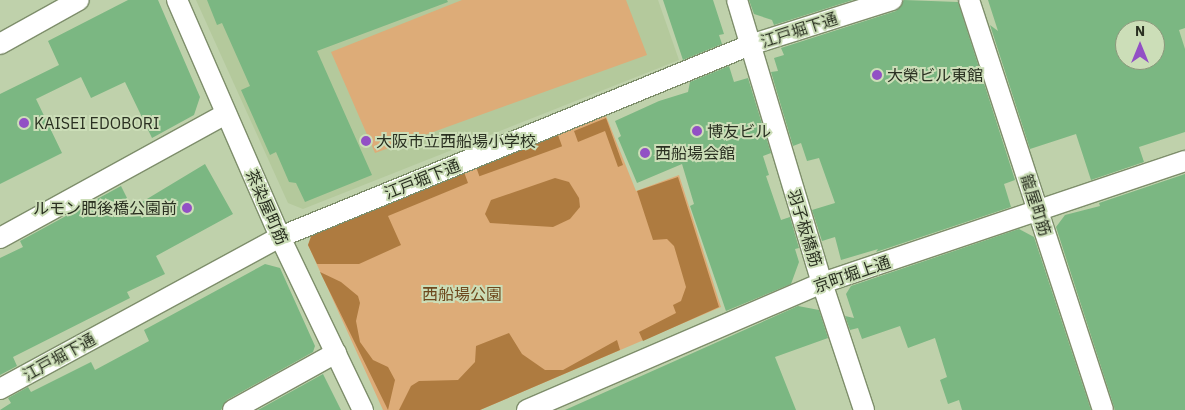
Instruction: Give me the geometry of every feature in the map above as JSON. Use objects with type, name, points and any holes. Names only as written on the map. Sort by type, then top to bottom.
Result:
[{"type":"street","points":[[0,44],[79,0]]},
{"type":"street","name":"茶染屋町筋","points":[[178,0],[280,237],[363,410]]},
{"type":"street","name":"羽子板橋筋","points":[[737,0],[822,283],[864,410]]},
{"type":"street","name":"江戸堀下通","points":[[0,389],[280,237],[750,45],[892,0]]},
{"type":"street","name":"籠屋町筋","points":[[969,0],[1103,410]]},
{"type":"street","points":[[0,238],[226,114]]},
{"type":"street","name":"京町堀上通","points":[[527,410],[822,283],[1185,162]]},
{"type":"street","points":[[232,410],[336,353]]},
{"type":"shaded area","name":"大阪市立西船場小学校","points":[[196,0],[658,0],[679,60],[303,209],[288,203]]},
{"type":"shaded area","points":[[606,118],[623,165],[618,167],[605,131],[578,142],[574,131]]},
{"type":"shaded area","points":[[558,135],[562,146],[479,176],[475,165]]},
{"type":"shaded area","points":[[464,172],[468,183],[388,216],[401,245],[359,264],[317,264],[308,245],[313,231]]},
{"type":"shaded area","points":[[678,177],[719,307],[643,341],[639,332],[676,313],[673,305],[681,301],[686,287],[674,246],[667,239],[653,240],[637,191]]},
{"type":"shaded area","points":[[555,178],[569,182],[579,198],[580,207],[570,219],[553,227],[490,223],[485,214],[491,200]]},
{"type":"shaded area","points":[[320,272],[341,282],[358,296],[360,303],[356,321],[360,342],[373,360],[388,367],[395,380],[388,410]]},
{"type":"shaded area","points":[[509,333],[522,354],[545,370],[563,370],[617,340],[620,350],[480,410],[399,410],[411,386],[419,381],[458,380],[475,362],[476,346]]},
{"type":"green space","points":[[462,0],[626,0],[647,55],[375,153],[331,52]]},
{"type":"green space","name":"西船場公園","points":[[606,116],[636,191],[679,175],[721,307],[480,410],[383,410],[308,245],[313,231]]},
{"type":"building","points":[[128,0],[158,0],[200,97],[194,115],[152,138],[125,82],[91,98],[81,77],[36,99],[62,153],[0,184],[0,94],[59,65],[48,41]]},
{"type":"building","points":[[207,0],[447,0],[448,2],[317,51],[372,175],[305,202],[296,183],[289,182],[276,152],[270,155],[241,90],[250,86],[222,23],[217,25]]},
{"type":"building","points":[[663,0],[713,0],[724,34],[719,35],[722,44],[683,60]]},
{"type":"building","points":[[749,0],[853,0],[774,25],[772,20],[754,14]]},
{"type":"building","points":[[904,0],[958,2],[1015,180],[1004,184],[1011,207],[876,252],[878,249],[841,260],[835,237],[822,241],[812,210],[835,203],[819,158],[807,161],[801,143],[793,146],[771,72],[778,71],[774,58],[784,55],[781,48],[896,11]]},
{"type":"building","points":[[988,0],[1185,0],[1185,28],[1179,30],[1185,49],[1185,132],[1139,147],[1144,162],[1091,180],[1076,134],[1030,149],[990,25],[998,31]]},
{"type":"building","points":[[729,66],[734,82],[748,78],[771,153],[763,156],[769,175],[766,176],[781,220],[790,217],[799,248],[795,249],[799,262],[791,284],[726,311],[690,206],[694,204],[682,164],[637,183],[618,138],[621,136],[615,121],[659,101],[688,92],[690,82]]},
{"type":"building","points":[[205,164],[233,214],[156,256],[165,274],[127,292],[130,298],[13,357],[17,366],[0,375],[0,258],[23,247],[20,241],[121,186],[132,208]]},
{"type":"building","points":[[1185,174],[1185,410],[1115,410],[1056,227],[1065,215],[1100,206],[1099,203]]},
{"type":"building","points":[[1019,229],[1034,237],[1091,410],[962,410],[959,400],[948,404],[940,380],[947,377],[935,338],[908,348],[900,326],[862,339],[858,328],[850,330],[845,316],[854,318],[846,294],[851,286]]},
{"type":"building","points":[[265,264],[280,268],[315,346],[313,352],[227,400],[221,410],[0,410],[11,403],[8,398],[28,387],[31,392],[91,362],[95,370],[149,341],[144,330]]},
{"type":"building","points":[[798,306],[819,310],[828,338],[775,357],[796,410],[565,410]]},
{"type":"building","points":[[323,374],[341,410],[258,410]]},
{"type":"place","name":"大榮ビル東館","points":[[877,75]]},
{"type":"place","name":"KAISEI EDOBORI","points":[[24,123]]},
{"type":"place","name":"博友ビル","points":[[697,131]]},
{"type":"place","name":"大阪市立西船場小学校","points":[[366,141]]},
{"type":"place","name":"西船場会館","points":[[645,153]]},
{"type":"place","name":"ルモン肥後橋公園前","points":[[187,208]]}]
